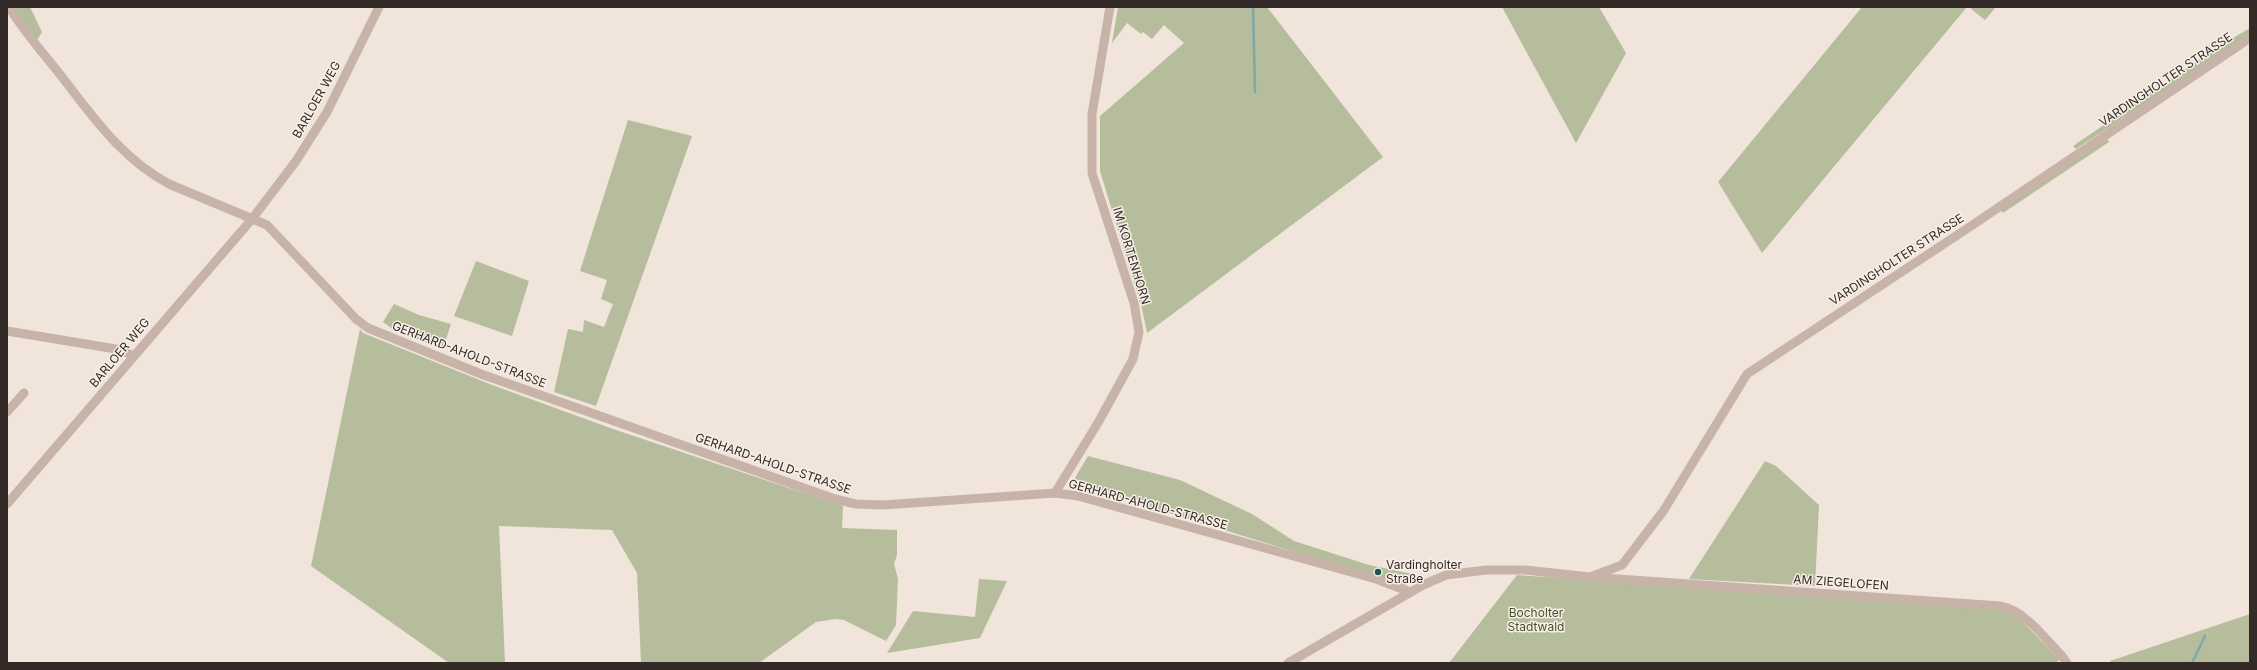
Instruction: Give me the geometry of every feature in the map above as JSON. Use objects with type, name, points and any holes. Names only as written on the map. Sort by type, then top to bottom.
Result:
[{"type":"street","points":[[9,7],[41,52],[110,138],[137,165],[169,184],[252,218]]},
{"type":"street","name":"BARLOER WEG","points":[[7,504],[252,218],[296,161],[326,112],[379,7]]},
{"type":"street","name":"IM KORTENHORN","points":[[1055,493],[1099,421],[1132,359],[1139,332],[1134,303],[1092,173],[1092,114],[1110,7]]},
{"type":"street","name":"VARDINGHOLTER STRASSE","points":[[1622,565],[1664,510],[1747,374],[1971,226],[2250,38]]},
{"type":"street","name":"GERHARD-AHOLD-STRASSE","points":[[252,218],[267,226],[352,314],[368,328],[481,374],[762,474],[856,504],[883,505],[1055,493],[1078,496],[1376,579],[1410,592]]},
{"type":"street","points":[[7,331],[122,350],[133,356]]},
{"type":"street","points":[[7,412],[24,393]]},
{"type":"street","points":[[1288,663],[1410,592],[1446,575],[1486,570],[1525,570],[1590,577],[1622,565]]},
{"type":"street","points":[[1622,565],[1620,573],[1624,579]]},
{"type":"street","name":"AM ZIEGELOFEN","points":[[1590,577],[2006,607],[2021,614],[2067,663]]},
{"type":"green space","points":[[10,7],[30,7],[42,32],[37,40]]},
{"type":"green space","points":[[1118,7],[1267,7],[1383,157],[1147,333],[1142,309],[1100,171],[1100,116],[1184,43],[1164,25],[1152,39],[1143,32],[1141,34],[1127,23],[1112,43]]},
{"type":"green space","points":[[1502,7],[1599,7],[1626,53],[1576,143]]},
{"type":"green space","points":[[1862,7],[1967,7],[1762,253],[1718,182]]},
{"type":"green space","points":[[1972,7],[1996,7],[1985,20],[1971,9]]},
{"type":"green space","points":[[2250,28],[2250,35],[2076,149],[2073,146],[2221,45]]},
{"type":"green space","points":[[628,120],[692,136],[596,406],[554,392],[568,329],[583,332],[584,320],[604,327],[613,304],[601,299],[607,280],[580,271]]},
{"type":"green space","points":[[2107,138],[2109,142],[2003,213],[2000,209]]},
{"type":"green space","points":[[476,261],[529,281],[512,336],[454,316]]},
{"type":"green space","points":[[394,304],[419,315],[451,324],[443,349],[395,331],[383,322]]},
{"type":"green space","points":[[360,329],[363,333],[492,385],[613,429],[843,506],[842,528],[897,530],[897,555],[894,564],[898,579],[896,625],[886,641],[844,620],[835,619],[816,622],[759,663],[641,663],[637,573],[612,530],[499,526],[505,663],[449,663],[311,566]]},
{"type":"green space","points":[[1088,456],[1180,480],[1252,514],[1294,541],[1369,565],[1413,574],[1413,581],[1405,586],[1072,483]]},
{"type":"green space","points":[[1765,461],[1776,466],[1819,505],[1815,586],[1689,579]]},
{"type":"green space","name":"Bocholter Stadtwald","points":[[1517,575],[2006,610],[2016,615],[2060,660],[2054,663],[1449,663]]},
{"type":"green space","points":[[979,579],[1007,581],[980,638],[887,653],[913,611],[975,617]]},
{"type":"green space","points":[[2250,614],[2250,663],[2110,663],[2110,661]]},
{"type":"waterway","points":[[1253,7],[1255,92]]},
{"type":"waterway","points":[[2192,663],[2205,636]]},
{"type":"place","name":"Vardingholter Straße","points":[[1378,572]]}]
